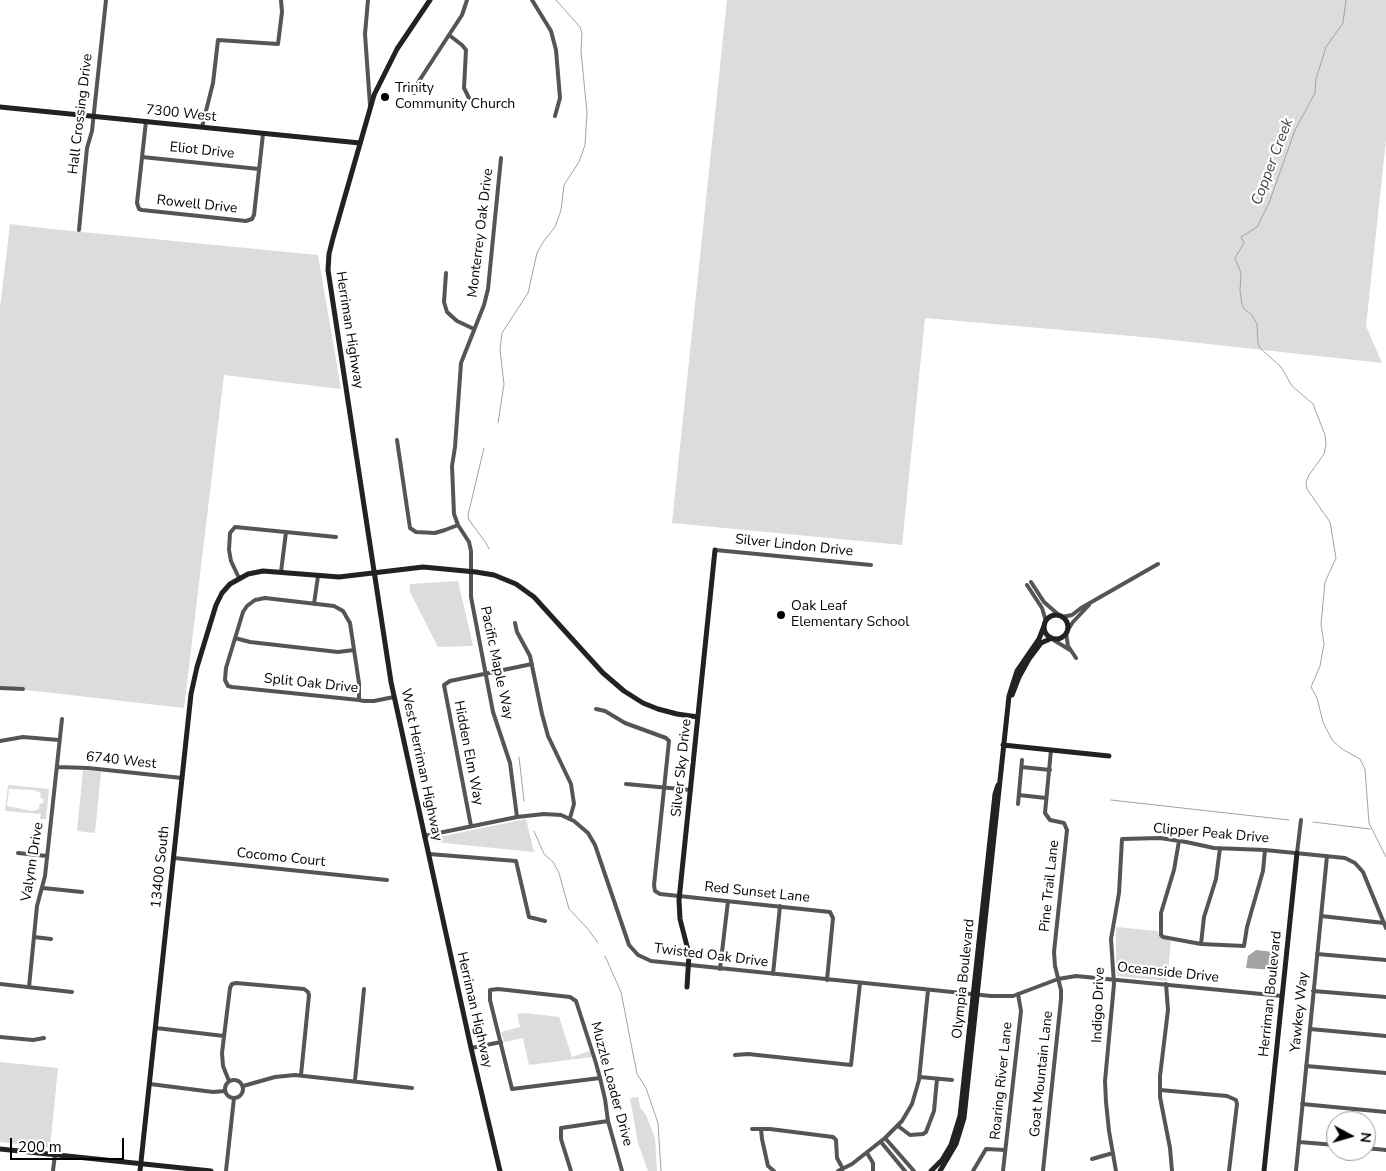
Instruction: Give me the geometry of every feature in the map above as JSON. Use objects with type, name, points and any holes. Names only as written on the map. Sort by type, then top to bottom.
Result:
[{"type":"street","name":"Hall Crossing Drive","points":[[79,230],[87,152],[94,117],[106,0]]},
{"type":"street","points":[[202,127],[212,83],[218,40],[278,44],[282,12],[281,0]]},
{"type":"street","points":[[368,0],[365,34],[370,107]]},
{"type":"street","name":"Herriman Highway","points":[[391,682],[328,270],[328,254],[370,107],[391,58],[430,0]]},
{"type":"street","points":[[414,93],[419,81],[462,15],[467,0]]},
{"type":"street","points":[[532,0],[551,31],[556,50],[560,98],[555,116]]},
{"type":"street","points":[[449,35],[466,50],[464,88],[469,98]]},
{"type":"street","name":"7300 West","points":[[0,107],[360,143]]},
{"type":"street","points":[[142,157],[146,122]]},
{"type":"street","points":[[259,169],[263,134]]},
{"type":"street","name":"Eliot Drive","points":[[142,157],[259,169]]},
{"type":"street","name":"Rowell Drive","points":[[142,157],[137,203],[139,209],[144,211],[246,221],[252,219],[259,169]]},
{"type":"street","name":"Monterrey Oak Drive","points":[[470,571],[471,548],[453,510],[452,466],[455,447],[460,363],[484,305],[488,289],[501,158]]},
{"type":"street","points":[[446,273],[444,302],[447,312],[457,321],[474,329]]},
{"type":"street","points":[[398,440],[410,528],[414,531],[435,533],[458,524]]},
{"type":"street","points":[[336,537],[239,527],[233,528],[230,532],[229,550],[232,565],[240,578],[259,571],[344,577],[416,567],[470,571],[501,578],[516,584],[530,594],[607,678],[630,695],[658,709],[698,717]]},
{"type":"street","points":[[282,572],[286,532]]},
{"type":"street","name":"Silver Lindon Drive","points":[[716,550],[871,565]]},
{"type":"street","name":"Silver Sky Drive","points":[[687,987],[689,948],[679,913],[680,896],[716,550]]},
{"type":"street","points":[[1045,624],[1052,616],[1072,615],[1158,564]]},
{"type":"street","name":"Pacific Maple Way","points":[[470,571],[471,597],[485,673],[493,712],[510,763],[517,817]]},
{"type":"street","points":[[314,604],[318,576]]},
{"type":"street","name":"13400 South","points":[[140,1171],[191,694],[197,668],[218,602],[227,587],[240,578]]},
{"type":"street","points":[[1031,582],[1044,602],[1067,623],[1070,650]]},
{"type":"street","points":[[1027,585],[1042,608],[1046,634],[1070,650],[1076,658]]},
{"type":"street","points":[[354,650],[338,652],[250,642],[235,638],[245,609],[255,600],[265,598],[334,606],[346,613],[350,622],[359,683],[359,700]]},
{"type":"street","points":[[1052,639],[1060,638],[1067,632],[1073,622],[1089,605]]},
{"type":"street","points":[[424,836],[517,817],[548,814],[570,818],[574,804],[573,788],[548,736],[529,652],[516,632],[514,623]]},
{"type":"street","name":"Olympia Boulevard","points":[[940,1171],[956,1144],[964,1118],[995,794],[999,782],[1009,696],[1014,677],[1038,639],[1045,624]]},
{"type":"street","name":"Split Oak Drive","points":[[235,638],[226,668],[225,680],[232,687],[374,701],[394,697]]},
{"type":"street","name":"Olympia Boulevard","points":[[1006,715],[1017,681],[1025,665],[1041,643],[1052,639]]},
{"type":"street","points":[[485,673],[532,664]]},
{"type":"street","name":"Hidden Elm Way","points":[[471,826],[444,688],[445,684],[450,680],[485,673]]},
{"type":"street","name":"West Herriman Highway","points":[[391,682],[429,854]]},
{"type":"street","points":[[0,688],[22,689]]},
{"type":"street","name":"Red Sunset Lane","points":[[596,709],[605,711],[625,723],[668,740],[654,887],[658,893],[780,906],[832,914],[833,920],[826,980]]},
{"type":"street","name":"Valynn Drive","points":[[29,987],[37,906],[43,888],[62,719]]},
{"type":"street","points":[[0,741],[22,737],[60,740]]},
{"type":"street","points":[[1003,745],[1109,756]]},
{"type":"street","name":"Pine Trail Lane","points":[[1051,750],[1046,817],[1050,820],[1063,822],[1067,828],[1054,952],[1058,979]]},
{"type":"street","points":[[1018,804],[1022,760]]},
{"type":"street","name":"6740 West","points":[[57,767],[88,768],[182,778]]},
{"type":"street","points":[[1022,767],[1050,770]]},
{"type":"street","points":[[626,784],[690,790]]},
{"type":"street","points":[[1019,796],[1046,798]]},
{"type":"street","name":"Twisted Oak Drive","points":[[570,818],[581,826],[594,841],[626,937],[632,949],[641,957],[651,962],[966,994]]},
{"type":"street","name":"Herriman Boulevard","points":[[1264,1171],[1301,820]]},
{"type":"street","name":"Clipper Peak Drive","points":[[1122,839],[1160,838],[1220,848],[1265,850],[1345,858],[1355,862],[1368,880],[1385,925]]},
{"type":"street","name":"Indigo Drive","points":[[1116,1171],[1106,1102],[1106,1081],[1114,979],[1111,939],[1119,893],[1122,839]]},
{"type":"street","points":[[1180,841],[1174,870],[1162,908],[1160,934],[1201,944],[1244,946],[1260,884],[1265,850]]},
{"type":"street","points":[[1201,944],[1204,917],[1216,879],[1220,848]]},
{"type":"street","points":[[18,853],[47,856]]},
{"type":"street","points":[[429,854],[516,861],[529,917],[545,921]]},
{"type":"street","name":"Herriman Highway","points":[[429,854],[500,1171]]},
{"type":"street","name":"Yawkey Way","points":[[1296,1171],[1327,856]]},
{"type":"street","name":"Cocomo Court","points":[[174,858],[387,880]]},
{"type":"street","points":[[43,888],[82,892]]},
{"type":"street","points":[[720,969],[728,901]]},
{"type":"street","points":[[773,974],[780,906]]},
{"type":"street","points":[[1321,916],[1385,925]]},
{"type":"street","points":[[34,937],[51,939]]},
{"type":"street","points":[[1317,954],[1386,960]]},
{"type":"street","name":"Oceanside Drive","points":[[966,994],[1003,997],[1018,994],[1058,979],[1076,976],[1282,996]]},
{"type":"street","name":"Goat Mountain Lane","points":[[1043,1171],[1061,999],[1058,979]]},
{"type":"street","points":[[229,1081],[222,1062],[224,1036],[230,988],[232,984],[238,983],[308,992],[310,995],[302,1075]]},
{"type":"street","points":[[735,1055],[748,1054],[851,1065],[860,983]]},
{"type":"street","points":[[0,984],[72,992]]},
{"type":"street","points":[[1166,984],[1168,1010],[1160,1090],[1161,1109],[1170,1148],[1172,1171]]},
{"type":"street","points":[[355,1080],[364,989]]},
{"type":"street","name":"Muzzle Loader Drive","points":[[501,1042],[490,1000],[490,990],[498,989],[574,999],[579,1008],[600,1078],[608,1121],[622,1171]]},
{"type":"street","points":[[752,1129],[832,1137],[836,1140],[841,1170],[867,1153],[898,1126],[912,1104],[920,1077],[928,990]]},
{"type":"street","points":[[1313,991],[1386,997]]},
{"type":"street","name":"Roaring River Lane","points":[[1003,1171],[1021,1012],[1018,994]]},
{"type":"street","name":"Olympia Boulevard","points":[[931,1171],[948,1151],[958,1129],[976,995]]},
{"type":"street","points":[[156,1028],[224,1036]]},
{"type":"street","points":[[1310,1029],[1386,1036]]},
{"type":"street","points":[[0,1037],[33,1040],[44,1038]]},
{"type":"street","points":[[471,1048],[501,1042],[512,1089],[600,1078]]},
{"type":"street","points":[[1306,1066],[1386,1074]]},
{"type":"street","points":[[243,1086],[280,1076],[302,1075],[412,1088]]},
{"type":"street","points":[[920,1077],[952,1080]]},
{"type":"street","points":[[898,1126],[908,1135],[926,1132],[934,1111],[937,1079]]},
{"type":"street","points":[[237,1080],[243,1086],[241,1095],[234,1098],[228,1096],[225,1091],[225,1086],[229,1081],[237,1080]]},
{"type":"street","points":[[150,1084],[213,1092],[225,1091]]},
{"type":"street","points":[[1160,1090],[1226,1096],[1236,1100],[1229,1171]]},
{"type":"street","points":[[226,1171],[234,1098]]},
{"type":"street","points":[[1302,1104],[1386,1112]]},
{"type":"street","points":[[571,1171],[561,1139],[561,1128],[608,1121]]},
{"type":"street","points":[[761,1129],[768,1166],[774,1171]]},
{"type":"street","points":[[883,1140],[905,1171]]},
{"type":"street","points":[[883,1140],[914,1171]]},
{"type":"street","points":[[1299,1142],[1326,1144]]},
{"type":"street","points":[[0,1149],[211,1171]]},
{"type":"street","points":[[974,1171],[986,1149],[1006,1150]]},
{"type":"street","points":[[867,1153],[873,1162],[873,1171]]},
{"type":"street","points":[[1092,1159],[1113,1153]]},
{"type":"street","points":[[53,1171],[55,1154]]},
{"type":"shaded area","points":[[727,0],[1386,0],[1386,140],[1366,326],[1382,363],[1154,338],[925,318],[902,545],[672,523]]},
{"type":"shaded area","points":[[10,224],[318,255],[341,389],[224,375],[184,708],[0,687],[0,308]]},
{"type":"shaded area","points":[[458,581],[473,646],[438,647],[410,592],[410,584]]},
{"type":"shaded area","points":[[83,770],[101,772],[95,833],[77,831]]},
{"type":"shaded area","points":[[8,785],[49,789],[46,819],[40,819],[41,814],[5,811]],"holes":[[[9,789],[34,790],[41,793],[40,797],[44,802],[39,805],[39,809],[32,811],[7,806]]]},
{"type":"shaded area","points":[[526,819],[534,852],[434,842],[434,838]]},
{"type":"shaded area","points":[[1116,927],[1157,931],[1161,938],[1171,941],[1167,981],[1118,976],[1116,971]]},
{"type":"shaded area","points":[[1256,950],[1274,952],[1273,970],[1246,968],[1248,956]]},
{"type":"shaded area","points":[[526,1013],[559,1017],[572,1057],[590,1051],[592,1057],[529,1065],[523,1038],[504,1042],[501,1032],[520,1027],[517,1014]]},
{"type":"shaded area","points":[[0,1062],[58,1068],[50,1148],[0,1142]]},
{"type":"shaded area","points":[[638,1097],[640,1107],[646,1115],[655,1138],[657,1171],[648,1171],[638,1143],[630,1098]]},
{"type":"waterway","points":[[498,423],[504,384],[500,350],[502,333],[528,293],[537,253],[555,227],[561,210],[564,185],[579,162],[585,145],[587,113],[581,51],[582,33],[580,27],[556,0]]},
{"type":"waterway","name":"Copper Creek","points":[[1346,0],[1343,23],[1326,47],[1316,79],[1315,93],[1295,130],[1269,203],[1257,227],[1241,237],[1244,243],[1235,258],[1241,273],[1240,291],[1242,304],[1257,324],[1260,348],[1281,367],[1292,386],[1313,404],[1325,435],[1324,454],[1306,482],[1307,489],[1330,522],[1336,558],[1325,582],[1321,624],[1324,644],[1320,666],[1311,687],[1317,698],[1323,722],[1332,740],[1342,749],[1360,759],[1365,769],[1369,823],[1386,857]]},
{"type":"waterway","points":[[484,448],[468,515],[469,520],[489,549]]},
{"type":"waterway","points":[[519,757],[524,801]]},
{"type":"waterway","points":[[1111,800],[1289,820]]},
{"type":"waterway","points":[[1313,822],[1370,829]]},
{"type":"waterway","points":[[534,831],[544,854],[553,862],[559,873],[569,909],[598,943]]},
{"type":"waterway","points":[[605,956],[621,992],[637,1074],[646,1088],[658,1123],[661,1171]]},
{"type":"place","name":"Trinity Community Church","points":[[385,97]]},
{"type":"place","name":"Oak Leaf Elementary School","points":[[781,615]]}]
